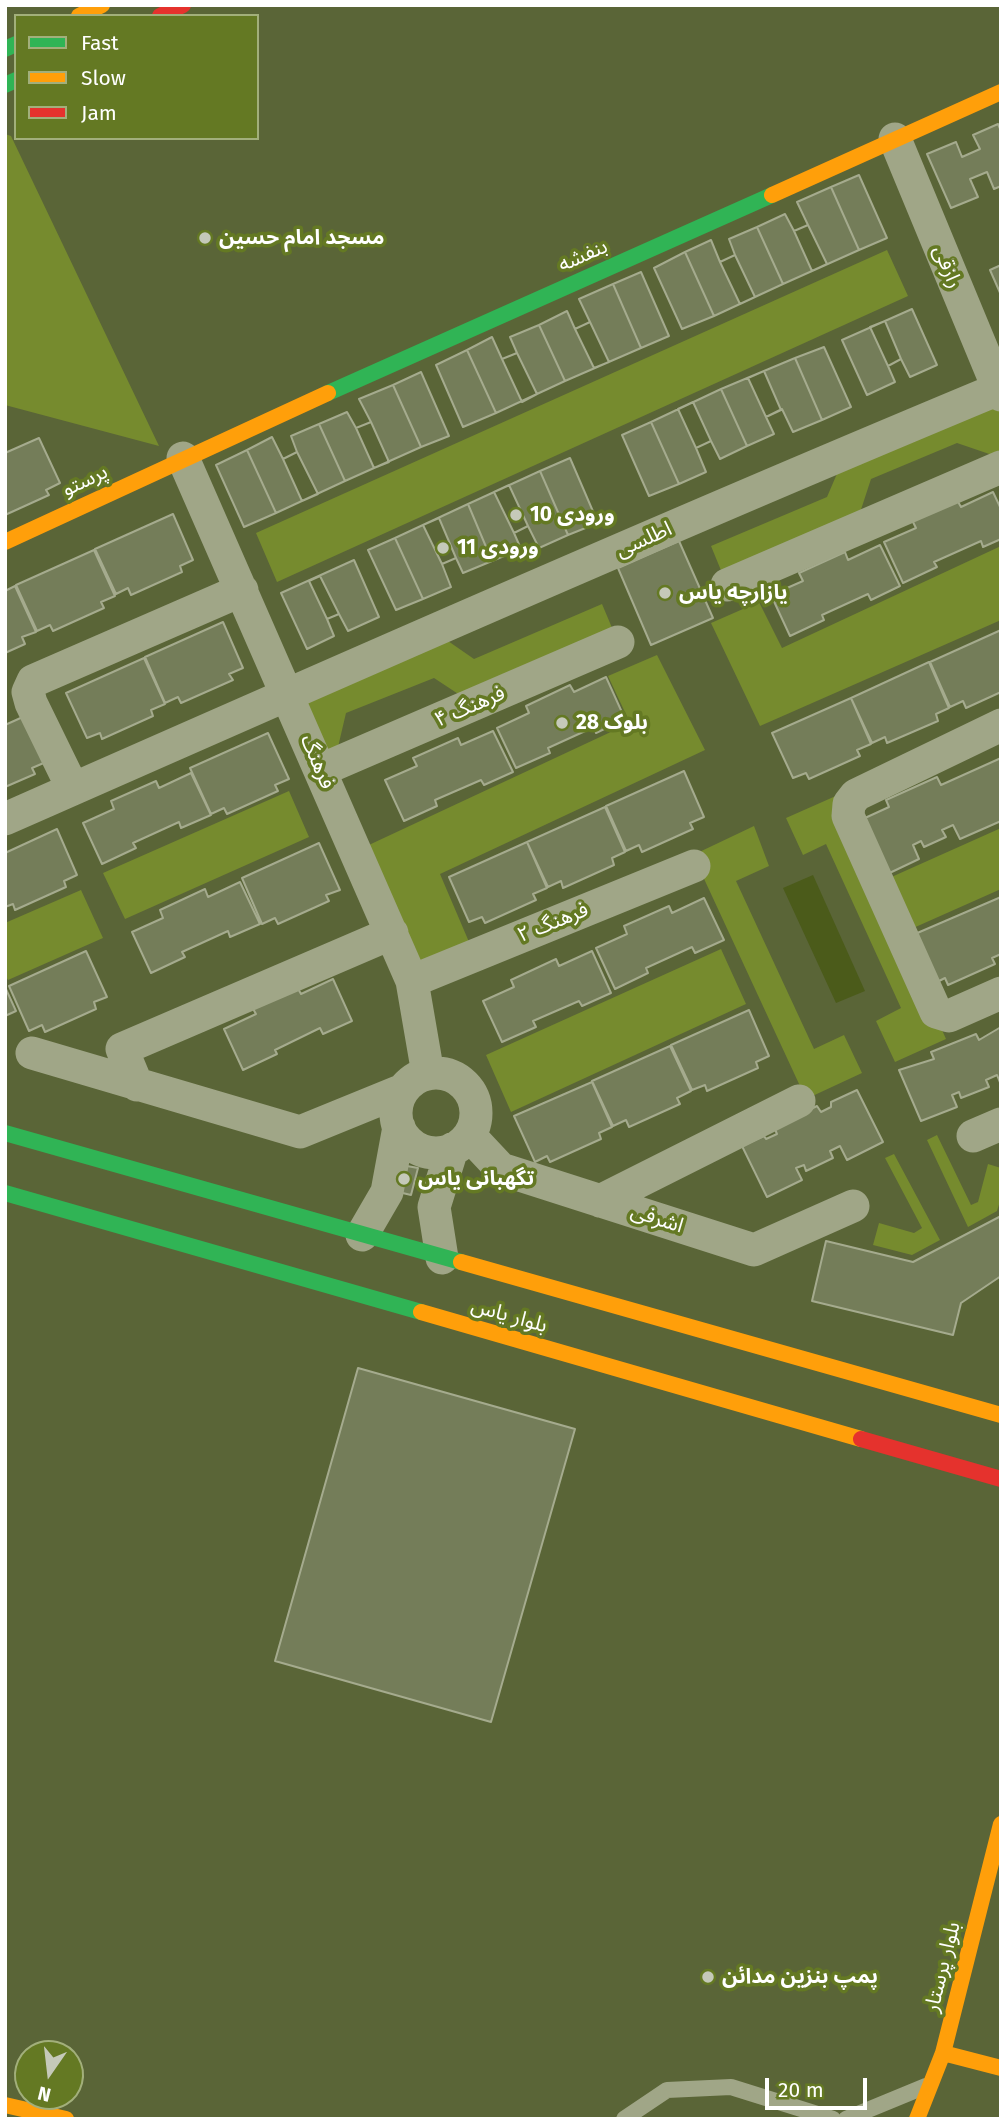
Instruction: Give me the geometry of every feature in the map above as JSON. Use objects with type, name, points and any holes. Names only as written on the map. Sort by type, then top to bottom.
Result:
[{"type":"main road","points":[[83,14],[103,5]]},
{"type":"main road","points":[[164,14],[183,5]]},
{"type":"main road","name":"بنفشه","points":[[184,458],[1001,92]]},
{"type":"main road","name":"پرستو","points":[[5,542],[184,458]]},
{"type":"main road","name":"بلوار یاس","points":[[5,1133],[1001,1415]]},
{"type":"main road","name":"بلوار یاس","points":[[5,1194],[1000,1478]]},
{"type":"main road","name":"بلوار پرستار","points":[[917,2119],[943,2053],[1001,1824]]},
{"type":"main road","points":[[943,2053],[1001,2068]]},
{"type":"main road","points":[[5,2105],[66,2119]]},
{"type":"street","name":"رازقی","points":[[895,139],[1000,391]]},
{"type":"street","name":"اطلسی","points":[[5,819],[287,692],[435,632],[1000,391]]},
{"type":"street","name":"فرهنگ","points":[[184,458],[412,981],[416,1082]]},
{"type":"street","points":[[727,585],[1001,467]]},
{"type":"street","points":[[73,789],[31,703],[28,692],[33,681],[242,590]]},
{"type":"street","name":"فرهنگ ۴","points":[[321,770],[618,642]]},
{"type":"street","points":[[1001,725],[856,795],[849,804],[848,816],[936,1012],[949,1016],[1001,993]]},
{"type":"street","name":"فرهنگ ۲","points":[[412,981],[694,866]]},
{"type":"street","points":[[137,1085],[121,1049],[392,933]]},
{"type":"street","points":[[32,1053],[300,1132],[416,1082],[442,1073],[455,1077],[473,1096],[476,1124],[461,1143],[434,1206],[442,1258]]},
{"type":"street","points":[[362,1235],[387,1192],[398,1127],[397,1102],[416,1082]]},
{"type":"street","points":[[600,1201],[799,1101]]},
{"type":"street","points":[[398,1127],[415,1148],[441,1154],[461,1143]]},
{"type":"street","name":"اشرفی","points":[[461,1143],[501,1169],[754,1250],[853,1206]]},
{"type":"lane","points":[[846,2119],[931,2084]]},
{"type":"lane","points":[[624,2119],[667,2090],[731,2087],[833,2119]]},
{"type":"shaded area","points":[[5,134],[11,136],[159,446],[5,405]]},
{"type":"shaded area","points":[[887,250],[908,296],[277,582],[256,533]]},
{"type":"shaded area","points":[[1001,395],[1001,458],[957,443],[871,479],[854,531],[727,585],[711,546],[827,497],[845,455]]},
{"type":"shaded area","points":[[1001,546],[1001,620],[760,726],[711,623],[759,602],[782,648]]},
{"type":"shaded area","points":[[602,604],[618,642],[475,705],[434,678],[346,713],[334,764],[287,693],[435,632],[474,659]]},
{"type":"shaded area","points":[[657,655],[705,750],[440,874],[475,956],[412,981],[356,851],[630,723],[608,676]]},
{"type":"shaded area","points":[[289,791],[309,837],[125,919],[103,873]]},
{"type":"shaded area","points":[[838,795],[946,1039],[895,1062],[876,1021],[901,1008],[826,844],[803,855],[786,818]]},
{"type":"shaded area","points":[[754,826],[769,866],[736,881],[814,1049],[844,1035],[862,1073],[806,1099],[693,855]]},
{"type":"shaded area","points":[[1001,828],[1001,889],[911,929],[887,879]]},
{"type":"shaded area","points":[[813,875],[865,991],[836,1003],[783,888]]},
{"type":"shaded area","points":[[81,890],[103,938],[8,980],[5,975],[5,923]]},
{"type":"shaded area","points":[[721,949],[746,1004],[511,1112],[486,1055]]},
{"type":"shaded area","points":[[937,1135],[971,1205],[978,1202],[988,1164],[1001,1168],[1001,1198],[997,1211],[968,1227],[927,1140]]},
{"type":"shaded area","points":[[894,1154],[940,1240],[912,1255],[873,1245],[879,1223],[914,1233],[922,1228],[885,1158]]},
{"type":"building","points":[[998,124],[1001,131],[1001,186],[994,189],[987,172],[970,179],[978,197],[951,208],[927,154],[956,142],[962,157],[980,149],[973,135]]},
{"type":"building","points":[[859,175],[887,238],[859,250],[831,187]]},
{"type":"building","points":[[831,187],[859,250],[783,284],[757,227],[785,214],[794,231],[808,225],[797,202]]},
{"type":"building","points":[[808,225],[827,264],[812,271],[794,231]]},
{"type":"building","points":[[757,227],[783,284],[714,316],[685,252],[711,240],[720,262],[735,255],[729,239]]},
{"type":"building","points":[[685,252],[714,316],[682,329],[654,268]]},
{"type":"building","points":[[735,255],[755,297],[740,304],[720,262]]},
{"type":"building","points":[[1001,265],[1001,295],[990,270]]},
{"type":"building","points":[[641,272],[669,336],[641,348],[613,284]]},
{"type":"building","points":[[613,284],[641,348],[565,381],[539,325],[567,311],[575,329],[590,322],[579,299]]},
{"type":"building","points":[[912,309],[937,365],[910,377],[901,359],[888,366],[895,382],[867,395],[842,340]]},
{"type":"building","points":[[885,321],[901,359],[888,366],[870,327]]},
{"type":"building","points":[[590,322],[609,362],[594,368],[575,329]]},
{"type":"building","points":[[539,325],[565,381],[496,413],[467,350],[492,337],[502,359],[517,353],[510,337]]},
{"type":"building","points":[[824,347],[851,407],[822,420],[795,358]]},
{"type":"building","points":[[467,350],[496,413],[463,427],[436,365]]},
{"type":"building","points":[[517,353],[537,394],[522,402],[502,359]]},
{"type":"building","points":[[795,358],[822,420],[793,432],[782,409],[766,417],[774,434],[747,446],[721,389]]},
{"type":"building","points":[[764,371],[781,410],[766,417],[748,378]]},
{"type":"building","points":[[421,372],[449,436],[421,447],[393,385]]},
{"type":"building","points":[[393,385],[421,447],[345,481],[319,424],[347,412],[356,428],[371,422],[359,399]]},
{"type":"building","points":[[721,389],[747,446],[720,459],[711,441],[696,448],[706,472],[679,484],[651,422]]},
{"type":"building","points":[[693,402],[711,441],[696,448],[678,409]]},
{"type":"building","points":[[371,422],[389,462],[374,468],[356,428]]},
{"type":"building","points":[[651,422],[679,484],[649,496],[622,435]]},
{"type":"building","points":[[319,424],[345,481],[276,513],[247,450],[272,437],[283,459],[297,452],[291,436]]},
{"type":"building","points":[[39,438],[60,483],[46,490],[49,495],[5,515],[5,453]]},
{"type":"building","points":[[247,450],[276,513],[244,527],[216,465]]},
{"type":"building","points":[[297,452],[318,494],[302,501],[283,459]]},
{"type":"building","points":[[570,458],[598,523],[568,535],[540,471]]},
{"type":"building","name":"ورودی 10","points":[[540,471],[568,535],[539,548],[528,526],[514,533],[521,549],[492,561],[468,504]]},
{"type":"building","points":[[509,485],[528,526],[514,533],[494,492]]},
{"type":"building","points":[[993,492],[1001,509],[1001,539],[983,547],[981,541],[934,562],[937,567],[903,583],[884,542],[916,528],[912,520],[957,500],[961,507]]},
{"type":"building","name":"ورودی 11","points":[[468,504],[492,561],[463,573],[456,558],[442,564],[451,587],[423,599],[395,538]]},
{"type":"building","points":[[173,514],[193,560],[180,566],[182,572],[131,595],[128,588],[116,594],[95,549]]},
{"type":"building","points":[[439,518],[456,558],[442,564],[423,525]]},
{"type":"building","points":[[395,538],[423,599],[396,610],[368,550]]},
{"type":"building","name":"یازارچه یاس","points":[[679,541],[713,618],[651,645],[618,568]]},
{"type":"building","points":[[880,545],[900,586],[871,600],[868,594],[822,615],[824,620],[790,636],[771,595],[803,581],[799,573],[845,552],[848,560]]},
{"type":"building","points":[[94,550],[115,596],[101,602],[104,608],[53,631],[50,625],[37,631],[16,585]]},
{"type":"building","points":[[354,560],[379,617],[348,631],[339,614],[327,619],[334,636],[307,649],[281,593]]},
{"type":"building","points":[[320,576],[339,614],[327,619],[309,581]]},
{"type":"building","points":[[15,586],[36,632],[22,637],[25,644],[5,653],[5,591]]},
{"type":"building","points":[[223,622],[243,668],[229,674],[233,680],[181,703],[178,697],[165,703],[145,657]]},
{"type":"building","points":[[1001,630],[1001,692],[966,708],[963,701],[950,707],[930,662]]},
{"type":"building","points":[[144,658],[165,704],[151,710],[153,716],[102,739],[100,733],[87,738],[66,693]]},
{"type":"building","points":[[929,662],[949,708],[936,714],[938,721],[887,743],[885,737],[872,743],[851,698]]},
{"type":"building","name":"بلوک 28","points":[[606,677],[625,719],[596,733],[594,727],[548,748],[550,753],[516,768],[497,728],[529,713],[526,706],[570,685],[574,692]]},
{"type":"building","points":[[851,698],[871,744],[857,750],[860,756],[809,779],[806,773],[793,778],[772,733]]},
{"type":"building","points":[[25,716],[46,762],[32,768],[35,774],[5,787],[5,725]]},
{"type":"building","points":[[493,731],[513,772],[484,785],[481,780],[435,800],[437,806],[404,821],[385,780],[417,766],[413,758],[458,738],[461,745]]},
{"type":"building","points":[[268,733],[289,779],[275,785],[278,791],[227,814],[224,808],[211,814],[190,768]]},
{"type":"building","points":[[1001,758],[1001,821],[960,839],[953,825],[942,830],[946,837],[924,847],[921,841],[913,845],[919,859],[879,878],[854,823],[889,807],[886,800],[937,777],[941,785]]},
{"type":"building","points":[[684,771],[704,817],[690,823],[693,829],[642,852],[639,845],[626,851],[606,806]]},
{"type":"building","points":[[191,773],[211,815],[181,828],[179,822],[133,843],[136,848],[102,864],[83,823],[114,809],[111,801],[156,781],[159,788]]},
{"type":"building","points":[[605,807],[625,852],[612,858],[614,865],[563,888],[561,881],[548,887],[527,842]]},
{"type":"building","points":[[57,829],[77,875],[64,881],[66,887],[15,910],[13,904],[5,907],[5,853]]},
{"type":"building","points":[[527,842],[547,888],[533,894],[536,900],[485,923],[482,917],[469,922],[449,877]]},
{"type":"building","points":[[319,843],[340,890],[326,895],[329,901],[278,924],[275,918],[262,924],[242,878]]},
{"type":"building","points":[[240,882],[260,924],[230,937],[228,931],[182,952],[185,957],[151,973],[132,932],[163,918],[160,910],[205,889],[208,897]]},
{"type":"building","points":[[1001,897],[1001,954],[992,958],[995,964],[948,985],[945,978],[929,986],[908,937]]},
{"type":"building","points":[[704,898],[724,940],[695,953],[692,947],[646,968],[648,973],[615,989],[596,948],[627,934],[624,926],[669,906],[672,913]]},
{"type":"building","points":[[86,951],[107,997],[94,1002],[96,1009],[45,1032],[42,1025],[29,1031],[9,986]]},
{"type":"building","points":[[592,951],[611,993],[582,1006],[579,1001],[533,1021],[536,1027],[502,1042],[483,1001],[514,987],[511,980],[556,959],[559,966]]},
{"type":"building","points":[[333,979],[352,1021],[323,1034],[320,1028],[275,1050],[277,1054],[243,1070],[224,1029],[256,1014],[252,1007],[297,987],[301,994]]},
{"type":"building","points":[[5,987],[16,1011],[5,1016]]},
{"type":"building","points":[[749,1010],[769,1056],[756,1062],[758,1068],[707,1091],[705,1085],[692,1090],[671,1045]]},
{"type":"building","points":[[1001,1027],[1001,1085],[997,1075],[986,1080],[989,1087],[961,1098],[959,1092],[952,1095],[957,1107],[921,1121],[899,1070],[934,1059],[931,1052],[976,1034],[979,1040]]},
{"type":"building","points":[[670,1046],[691,1091],[677,1098],[680,1104],[629,1127],[626,1120],[613,1126],[592,1081]]},
{"type":"building","points":[[592,1082],[612,1127],[599,1133],[601,1139],[550,1162],[547,1156],[535,1162],[514,1116]]},
{"type":"building","points":[[857,1090],[883,1142],[847,1160],[840,1146],[830,1151],[833,1158],[806,1171],[804,1165],[796,1168],[802,1180],[767,1197],[742,1146],[764,1136],[766,1139],[777,1134],[774,1127],[817,1106],[821,1112],[831,1107],[831,1102]]},
{"type":"building","name":"تگهبانی یاس","points":[[396,1164],[418,1168],[411,1195],[390,1190]]},
{"type":"building","points":[[1001,1216],[1001,1276],[961,1303],[953,1335],[812,1301],[826,1241],[913,1262]]},
{"type":"building","points":[[358,1368],[575,1429],[491,1722],[275,1661]]},
{"type":"traffic: fast","points":[[5,49],[14,45]]},
{"type":"traffic: fast","points":[[5,85],[14,81]]},
{"type":"traffic: fast","points":[[328,393],[772,195]]},
{"type":"traffic: fast","points":[[5,1133],[461,1262]]},
{"type":"traffic: fast","points":[[5,1193],[421,1312]]},
{"type":"traffic: slow","points":[[83,14],[102,5]]},
{"type":"traffic: slow","points":[[772,195],[1001,92]]},
{"type":"traffic: slow","points":[[5,542],[328,393]]},
{"type":"traffic: slow","points":[[461,1262],[1001,1415]]},
{"type":"traffic: slow","points":[[421,1312],[861,1439]]},
{"type":"traffic: slow","points":[[917,2119],[943,2053],[1001,1824]]},
{"type":"traffic: slow","points":[[943,2053],[1001,2068]]},
{"type":"traffic: slow","points":[[5,2105],[66,2119]]},
{"type":"traffic: jam","points":[[164,14],[183,5]]},
{"type":"traffic: jam","points":[[861,1439],[1001,1479]]},
{"type":"place","name":"مسجد امام حسین","points":[[205,238]]},
{"type":"place","name":"ورودی 10","points":[[516,515]]},
{"type":"place","name":"ورودی 11","points":[[443,548]]},
{"type":"place","name":"یازارچه یاس","points":[[665,593]]},
{"type":"place","name":"بلوک 28","points":[[562,723]]},
{"type":"place","name":"تگهبانی یاس","points":[[404,1179]]},
{"type":"place","name":"پمپ بنزین مدائن","points":[[708,1977]]}]
